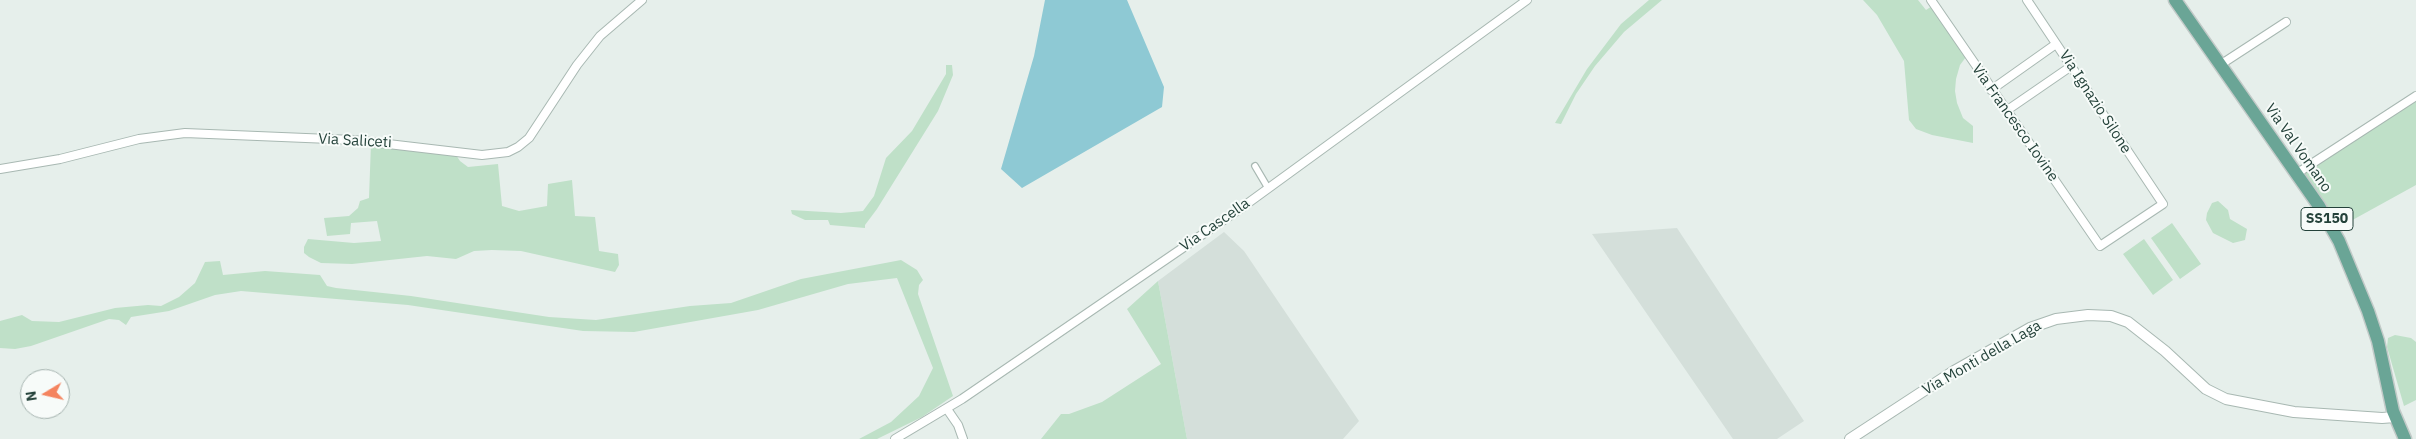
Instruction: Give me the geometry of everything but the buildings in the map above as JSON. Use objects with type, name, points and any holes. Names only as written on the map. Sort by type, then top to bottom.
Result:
[{"type":"main road","name":"Via Val Vomano","points":[[2175,0],[2328,220],[2360,288],[2378,341],[2395,417],[2404,436]]},
{"type":"street","name":"Via Saliceti","points":[[0,170],[60,159],[139,139],[185,133],[354,140],[482,155],[508,152],[529,138],[577,65],[600,36],[642,0]]},
{"type":"street","name":"Via Cascella","points":[[895,439],[947,409],[1268,188],[1528,0]]},
{"type":"street","name":"Via Francesco Iovine","points":[[1931,0],[2100,246]]},
{"type":"street","name":"Via Ignazio Silone","points":[[2027,0],[2163,204],[2100,246]]},
{"type":"street","points":[[2220,64],[2286,22]]},
{"type":"street","points":[[1992,90],[2056,44]]},
{"type":"street","points":[[2006,111],[2070,67]]},
{"type":"street","points":[[2296,174],[2416,96]]},
{"type":"street","points":[[1256,166],[1268,188]]},
{"type":"street","name":"Via Monti della Laga","points":[[1850,439],[1947,376],[2030,328],[2056,319],[2088,315],[2116,317],[2132,324],[2206,389],[2226,400],[2294,412],[2382,418],[2395,417]]},
{"type":"street","points":[[947,409],[958,425],[964,439]]},
{"type":"shaded area","points":[[1677,228],[1804,421],[1777,439],[1733,439],[1592,234]]},
{"type":"shaded area","points":[[1224,232],[1244,251],[1359,421],[1343,439],[1187,439],[1158,281]]},
{"type":"green space","points":[[1649,0],[1662,0],[1624,32],[1595,66],[1576,94],[1561,124],[1555,123],[1587,69],[1621,24]]},
{"type":"green space","points":[[1863,0],[1918,0],[1926,10],[1932,6],[1966,57],[1960,65],[1955,91],[1963,118],[1973,126],[1973,143],[1932,135],[1916,129],[1909,120],[1904,61],[1877,15]]},
{"type":"green space","points":[[946,65],[952,65],[953,75],[938,111],[865,225],[865,228],[830,225],[828,220],[805,220],[792,214],[791,210],[841,213],[863,211],[874,196],[886,158],[912,131],[946,74]]},
{"type":"green space","points":[[2416,101],[2416,185],[2338,228],[2302,175]]},
{"type":"green space","points":[[371,143],[456,155],[468,167],[498,164],[502,206],[519,211],[547,206],[548,184],[572,180],[575,216],[595,217],[599,251],[618,254],[619,265],[615,272],[521,251],[492,250],[474,251],[456,259],[427,256],[352,264],[321,263],[309,257],[304,253],[304,247],[308,239],[354,243],[381,241],[377,221],[351,223],[350,234],[327,236],[324,218],[349,216],[358,208],[360,201],[369,198]]},
{"type":"green space","points":[[2218,201],[2228,210],[2230,219],[2247,229],[2245,240],[2233,243],[2213,233],[2206,220],[2207,213],[2212,203]]},
{"type":"green space","points":[[2172,223],[2201,264],[2180,279],[2151,238]]},
{"type":"green space","points":[[2144,239],[2173,280],[2153,295],[2123,254]]},
{"type":"green space","points":[[901,260],[917,270],[923,280],[919,285],[918,294],[953,396],[922,417],[877,439],[859,439],[891,422],[919,396],[933,368],[897,278],[848,284],[758,310],[634,332],[583,331],[408,305],[241,291],[215,295],[169,311],[131,317],[126,325],[119,320],[109,319],[31,346],[15,349],[0,348],[0,321],[22,315],[32,321],[59,322],[115,308],[148,305],[161,306],[179,297],[195,283],[205,262],[220,261],[223,275],[265,271],[320,275],[327,286],[336,288],[411,296],[549,317],[596,320],[690,306],[731,303],[801,279]]},
{"type":"green space","points":[[1158,281],[1187,439],[1041,439],[1061,414],[1069,414],[1102,402],[1161,364],[1127,309]]},
{"type":"green space","points":[[2395,335],[2411,338],[2416,342],[2416,400],[2404,406],[2387,347],[2388,338]]},
{"type":"water","points":[[1045,0],[1127,0],[1164,87],[1162,107],[1022,188],[1001,169],[1034,56]]}]
